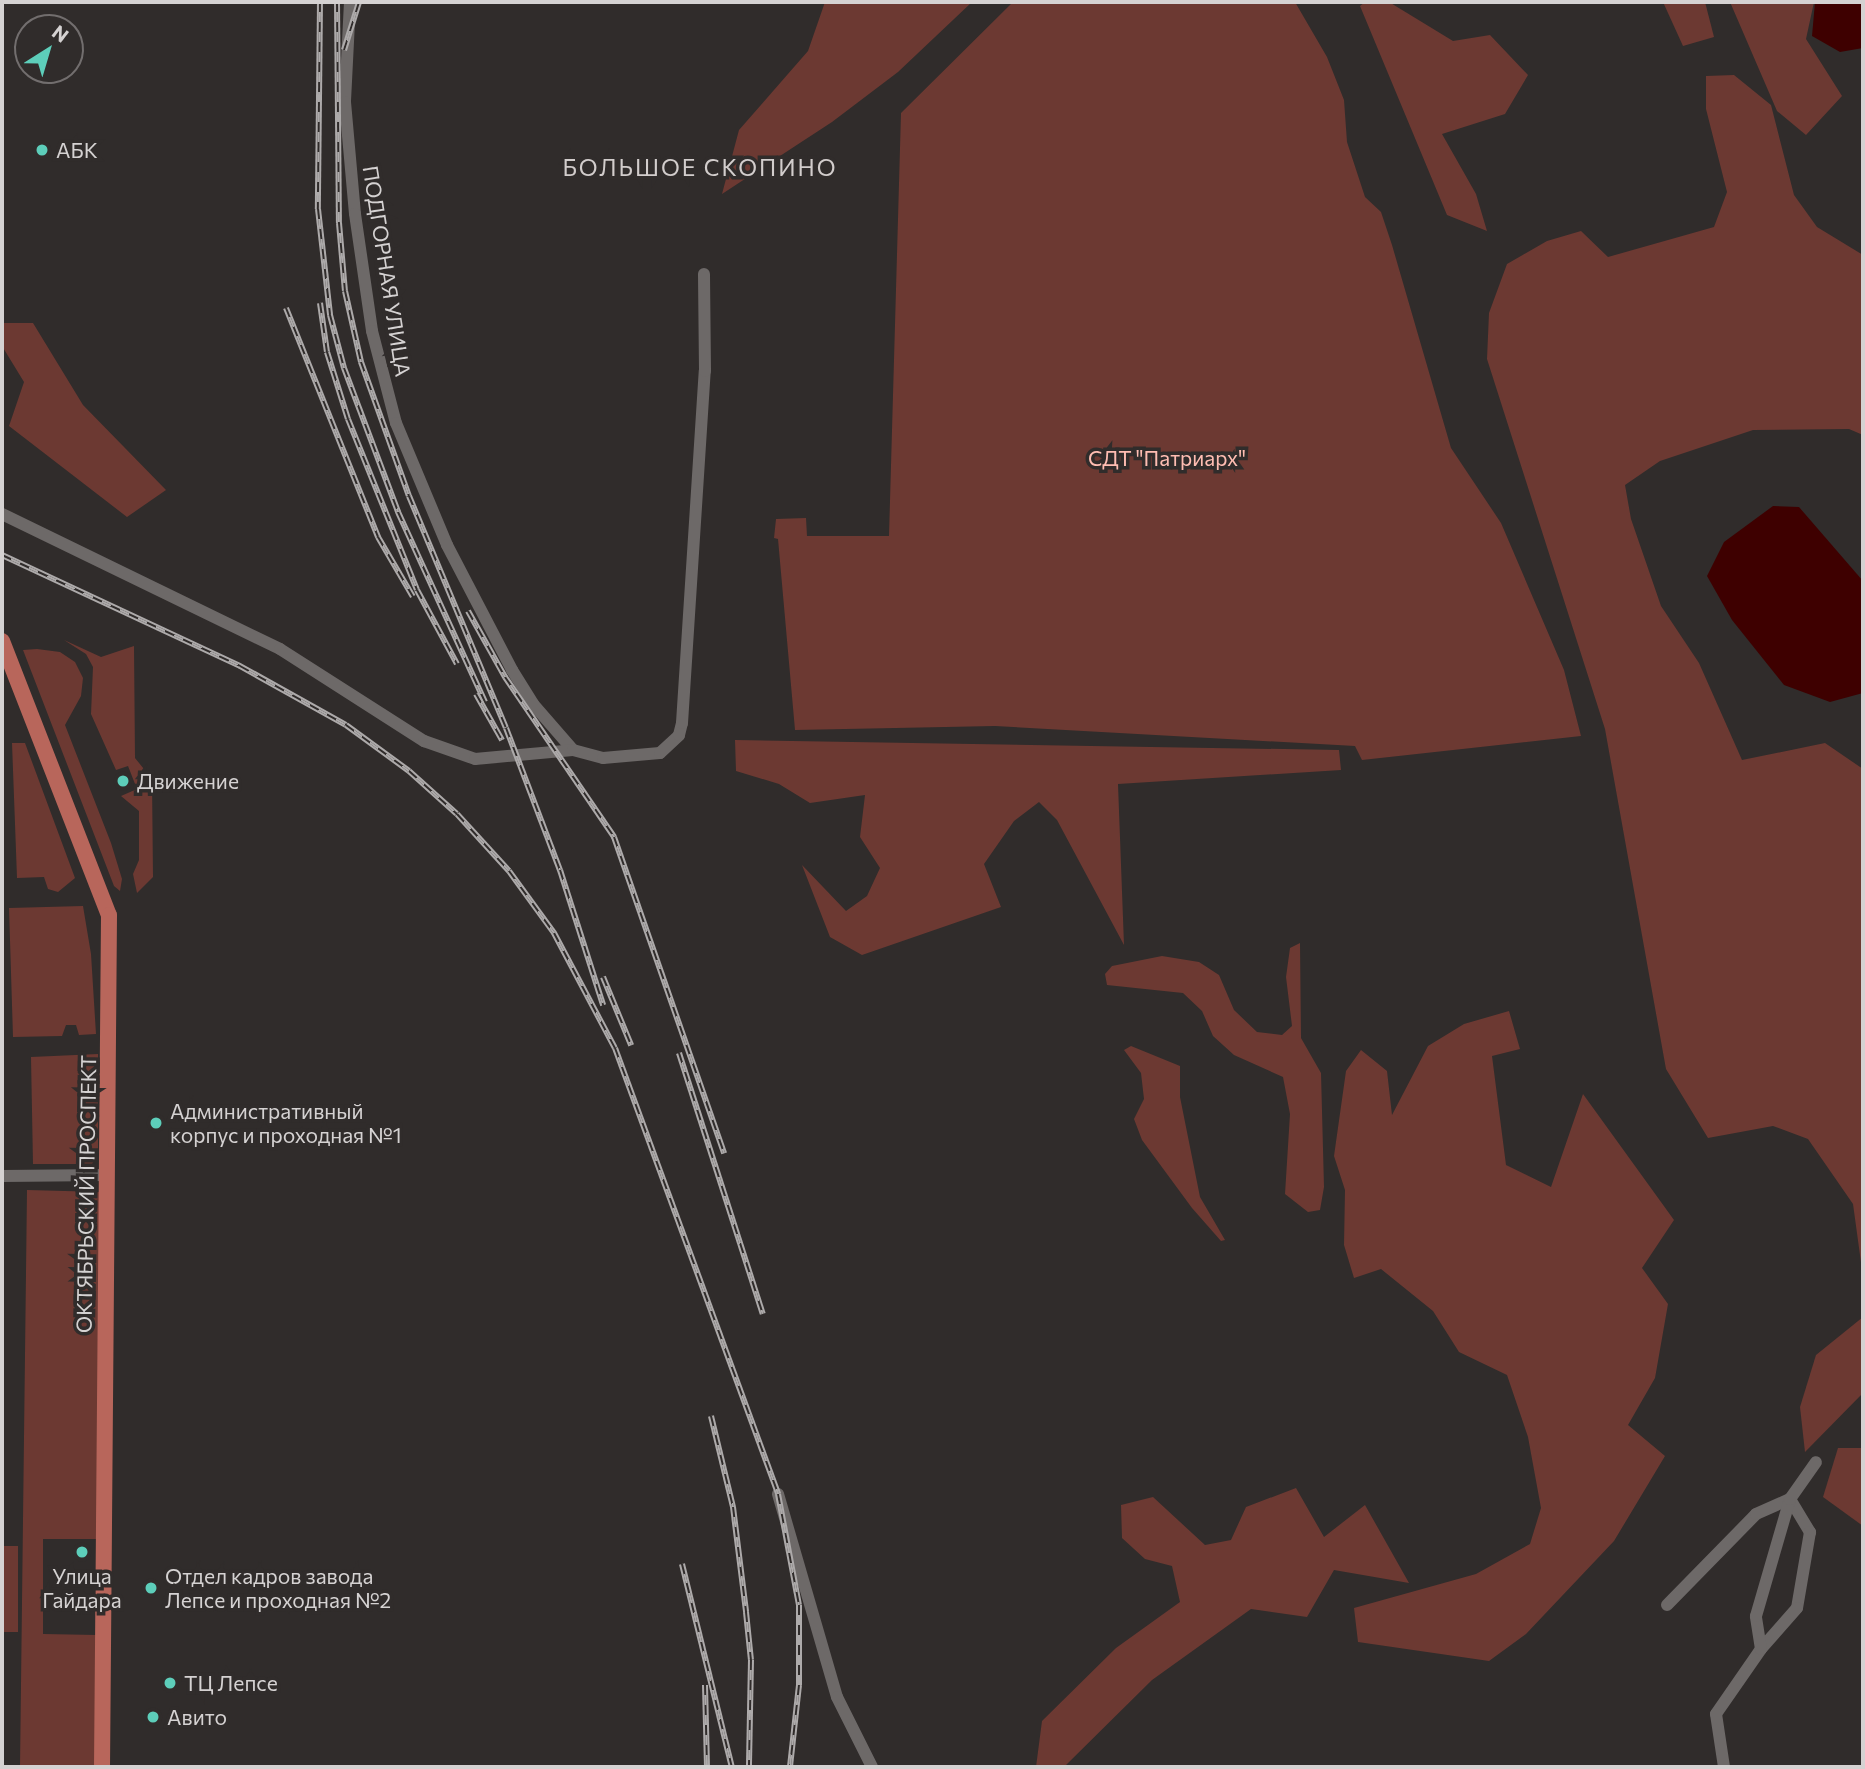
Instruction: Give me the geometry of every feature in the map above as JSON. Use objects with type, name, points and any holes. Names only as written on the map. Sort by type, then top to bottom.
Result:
[{"type":"main road","name":"ОКТЯБРЬСКИЙ ПРОСПЕКТ","points":[[2,641],[109,915],[102,1767]]},
{"type":"street","name":"ПОДГОРНАЯ УЛИЦА","points":[[350,2],[345,102],[355,214],[372,331],[396,423],[447,545],[512,670],[533,704],[573,750]]},
{"type":"street","points":[[2,513],[280,649],[424,741],[475,759],[573,750],[603,758],[649,756],[671,745],[682,723],[705,371],[704,274]]},
{"type":"street","points":[[2,1176],[107,1175]]},
{"type":"street","points":[[1760,1649],[1756,1616],[1790,1499],[1816,1462]]},
{"type":"street","points":[[778,1494],[837,1698],[872,1767]]},
{"type":"street","points":[[1667,1605],[1756,1514],[1790,1499]]},
{"type":"street","points":[[1724,1767],[1716,1714],[1760,1649],[1797,1608],[1810,1532],[1790,1499]]},
{"type":"green space","points":[[825,2],[972,2],[898,72],[832,122],[722,194],[739,130],[808,51]]},
{"type":"green space","name":"СДТ \"Патриарх\"","points":[[1013,2],[1295,2],[1327,57],[1344,100],[1347,142],[1365,197],[1381,212],[1451,448],[1501,523],[1564,670],[1581,736],[1362,760],[1355,746],[995,726],[795,730],[778,539],[774,538],[776,519],[806,518],[807,536],[889,536],[901,113]]},
{"type":"green space","points":[[1365,2],[1389,2],[1453,41],[1490,35],[1528,75],[1505,114],[1442,134],[1476,194],[1487,231],[1447,215],[1360,6]]},
{"type":"green space","points":[[1663,2],[1705,2],[1714,37],[1683,46]]},
{"type":"green space","points":[[1730,2],[1814,2],[1806,39],[1842,96],[1806,135],[1777,111]]},
{"type":"green space","points":[[1734,75],[1771,105],[1794,195],[1817,227],[1863,255],[1863,435],[1849,429],[1753,430],[1660,461],[1625,485],[1631,519],[1661,606],[1699,663],[1742,760],[1825,743],[1863,769],[1863,1277],[1853,1204],[1808,1139],[1773,1126],[1708,1138],[1666,1069],[1605,729],[1487,359],[1489,313],[1507,264],[1547,241],[1581,231],[1608,257],[1714,227],[1727,192],[1706,109],[1706,76]]},
{"type":"green space","points":[[2,323],[33,323],[83,405],[166,490],[127,517],[9,426],[24,382],[2,346]]},
{"type":"green space","points":[[64,640],[101,657],[134,646],[135,758],[152,779],[153,877],[137,893],[133,874],[139,860],[139,811],[121,796],[137,789],[128,766],[116,770],[91,714],[93,667],[86,654]]},
{"type":"green space","points":[[23,650],[60,652],[75,662],[83,678],[81,696],[65,725],[111,843],[122,879],[120,891],[114,886]]},
{"type":"green space","points":[[735,740],[1339,750],[1341,770],[1118,784],[1124,945],[1057,820],[1039,802],[1014,821],[984,864],[1001,907],[862,955],[830,937],[802,865],[846,911],[867,896],[880,868],[860,837],[865,795],[810,803],[779,784],[736,771]]},
{"type":"green space","points":[[12,743],[25,743],[75,878],[58,892],[48,889],[44,877],[17,878]]},
{"type":"green space","points":[[83,906],[91,954],[96,1034],[79,1035],[76,1025],[66,1025],[62,1036],[13,1037],[9,908]]},
{"type":"green space","points":[[1300,943],[1301,1038],[1321,1073],[1324,1187],[1320,1210],[1308,1212],[1285,1194],[1290,1114],[1283,1077],[1234,1055],[1213,1036],[1202,1011],[1183,993],[1107,985],[1105,974],[1112,966],[1162,956],[1199,962],[1219,975],[1234,1010],[1257,1032],[1282,1035],[1292,1026],[1286,977],[1290,948]]},
{"type":"green space","points":[[1509,1011],[1520,1049],[1492,1056],[1506,1165],[1551,1187],[1583,1094],[1674,1220],[1642,1268],[1668,1304],[1655,1378],[1628,1425],[1665,1456],[1614,1541],[1526,1634],[1489,1661],[1358,1642],[1354,1608],[1476,1574],[1530,1544],[1541,1508],[1528,1437],[1507,1375],[1459,1352],[1433,1311],[1381,1269],[1354,1278],[1344,1245],[1345,1190],[1334,1156],[1346,1071],[1361,1050],[1387,1071],[1392,1115],[1428,1046],[1464,1024]]},
{"type":"green space","points":[[1131,1046],[1180,1066],[1180,1097],[1200,1197],[1225,1240],[1221,1241],[1192,1208],[1142,1140],[1134,1119],[1144,1099],[1141,1073],[1124,1050]]},
{"type":"green space","points":[[98,1054],[98,1155],[92,1164],[33,1164],[31,1057]]},
{"type":"green space","points":[[27,1190],[102,1192],[99,1539],[43,1539],[43,1634],[97,1635],[97,1767],[20,1767]]},
{"type":"green space","points":[[1863,1317],[1863,1393],[1805,1452],[1800,1407],[1816,1355]]},
{"type":"green space","points":[[1838,1448],[1863,1448],[1863,1526],[1823,1497]]},
{"type":"green space","points":[[1296,1488],[1324,1537],[1365,1505],[1409,1583],[1334,1570],[1307,1617],[1251,1609],[1152,1680],[1064,1767],[1036,1767],[1042,1721],[1116,1648],[1180,1602],[1172,1566],[1145,1559],[1122,1538],[1121,1505],[1153,1497],[1205,1545],[1231,1540],[1246,1507]]},
{"type":"green space","points":[[2,1546],[18,1546],[18,1632],[2,1632]]},
{"type":"shaded area","points":[[1815,2],[1863,2],[1863,48],[1840,52],[1812,36]]},
{"type":"shaded area","points":[[1773,506],[1799,507],[1863,581],[1863,693],[1830,702],[1784,685],[1732,620],[1707,576],[1724,542]]},
{"type":"railway","points":[[320,2],[318,209],[330,315],[344,368],[398,512],[485,702]]},
{"type":"railway","points":[[337,2],[339,223],[345,291],[361,362],[409,496],[506,728],[560,870],[603,1005]]},
{"type":"railway","points":[[344,50],[359,2]]},
{"type":"railway","points":[[320,303],[327,352],[348,419],[417,590],[457,664]]},
{"type":"railway","points":[[286,308],[378,537],[413,597]]},
{"type":"railway","points":[[2,555],[240,666],[346,725],[409,771],[457,814],[509,871],[554,933],[615,1048],[778,1494],[799,1605],[799,1685],[790,1767]]},
{"type":"railway","points":[[468,611],[505,677],[614,837],[724,1153]]},
{"type":"railway","points":[[476,694],[502,740]]},
{"type":"railway","points":[[603,977],[631,1045]]},
{"type":"railway","points":[[679,1053],[763,1314]]},
{"type":"railway","points":[[711,1416],[733,1507],[746,1612],[751,1660],[749,1767]]},
{"type":"railway","points":[[682,1564],[732,1767]]},
{"type":"railway","points":[[705,1685],[707,1767]]},
{"type":"place","name":"АБК","points":[[42,150]]},
{"type":"place","name":"Движение","points":[[123,781]]},
{"type":"place","name":"Административный корпус и проходная №1","points":[[156,1123]]},
{"type":"place","name":"Улица Гайдара","points":[[82,1552]]},
{"type":"place","name":"Отдел кадров завода Лепсе и проходная №2","points":[[151,1588]]},
{"type":"place","name":"ТЦ Лепсе","points":[[170,1683]]},
{"type":"place","name":"Авито","points":[[153,1717]]},
{"type":"district","name":"БОЛЬШОЕ СКОПИНО","points":[[700,167]]}]
